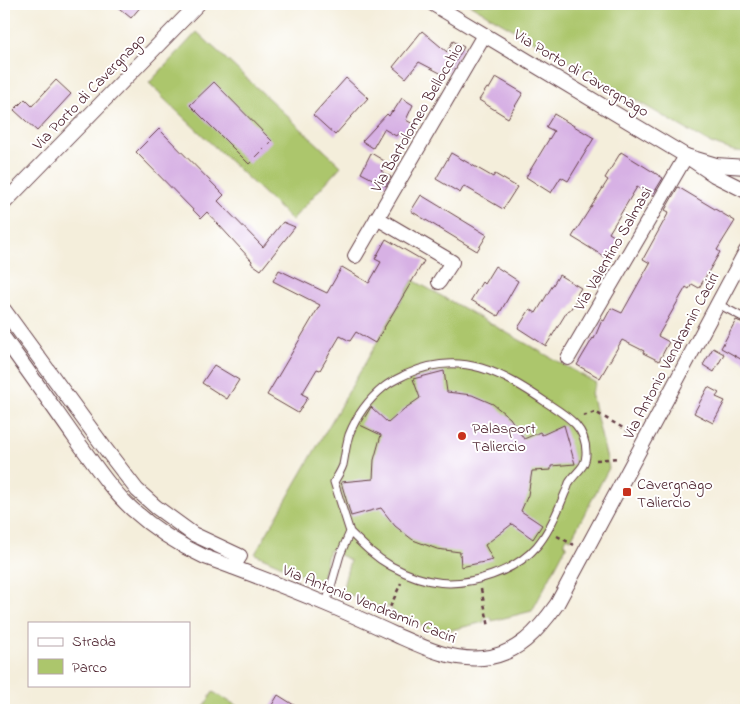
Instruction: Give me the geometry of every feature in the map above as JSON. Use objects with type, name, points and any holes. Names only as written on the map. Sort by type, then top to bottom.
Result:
[{"type":"street","name":"Via Porto di Cavergnago","points":[[4,203],[198,4]]},
{"type":"street","name":"Via Porto di Cavergnago","points":[[433,4],[686,156],[714,175],[746,191]]},
{"type":"street","name":"Via Bartolomeo Bellocchio","points":[[354,256],[484,34]]},
{"type":"street","name":"Via Porto di Cavergnago","points":[[686,156],[716,165],[746,167]]},
{"type":"street","name":"Via Valentino Salmasi","points":[[568,358],[686,156]]},
{"type":"street","name":"Via Bartolomeo Bellocchio","points":[[377,218],[452,262],[439,282]]},
{"type":"street","name":"Via Antonio Vendramin Caciri","points":[[4,338],[95,466],[132,509],[167,536],[188,550],[326,604],[426,648],[455,657],[482,658],[493,656],[526,641],[538,630],[557,604],[746,251]]},
{"type":"street","points":[[4,310],[104,447],[138,490],[168,516],[193,534],[240,556],[233,567]]},
{"type":"lane","points":[[718,304],[746,319]]},
{"type":"lane","points":[[435,364],[485,368],[525,388],[572,419],[579,428],[584,441],[586,454],[583,467],[570,481],[561,504],[537,546],[514,565],[479,580],[462,584],[448,584],[422,579],[391,566],[371,553],[350,532],[334,482],[342,468],[349,436],[361,412],[376,394],[386,385],[401,377],[435,364]]},
{"type":"lane","points":[[326,604],[340,555],[350,532]]},
{"type":"path","points":[[572,419],[595,412],[636,435]]},
{"type":"path","points":[[585,460],[623,457]]},
{"type":"path","points":[[546,531],[574,545]]},
{"type":"path","points":[[387,614],[405,572]]},
{"type":"path","points":[[479,580],[490,626]]},
{"type":"green space","points":[[469,4],[746,4],[746,152],[734,151],[708,142]]},
{"type":"green space","points":[[197,32],[341,166],[292,220],[149,83]]},
{"type":"green space","name":"Palasport Taliercio","points":[[413,280],[596,383],[591,393],[609,468],[571,539],[567,537],[564,544],[567,545],[532,611],[492,621],[491,617],[484,619],[484,622],[439,633],[391,613],[393,609],[387,606],[385,610],[342,591],[350,560],[329,550],[321,583],[255,554]]},
{"type":"green space","points":[[213,692],[244,710],[202,710]]},
{"type":"building","points":[[114,4],[143,4],[131,18]]},
{"type":"building","points":[[422,31],[447,52],[453,41],[464,47],[449,73],[444,70],[442,74],[419,62],[406,78],[393,67]]},
{"type":"building","points":[[496,77],[523,93],[508,118],[479,100],[487,88],[489,89]]},
{"type":"building","points":[[346,78],[368,98],[335,135],[313,115]]},
{"type":"building","points":[[56,80],[71,94],[37,131],[14,110],[25,99],[32,106]]},
{"type":"building","points":[[214,82],[272,141],[249,164],[190,105]]},
{"type":"building","points":[[402,98],[413,105],[406,120],[413,124],[407,136],[399,132],[396,136],[384,129],[373,148],[362,141],[387,114],[389,116],[393,112]]},
{"type":"building","points":[[554,114],[594,138],[568,181],[561,177],[551,193],[526,177],[554,131],[546,127]]},
{"type":"building","points":[[159,129],[224,195],[218,201],[263,247],[283,222],[295,227],[261,270],[251,263],[252,261],[207,212],[201,218],[136,152]]},
{"type":"building","points":[[621,152],[663,178],[652,196],[637,187],[609,233],[620,240],[608,259],[572,237],[608,180],[605,178]]},
{"type":"building","points":[[371,153],[386,162],[381,171],[391,177],[386,186],[361,173]]},
{"type":"building","points":[[451,153],[493,177],[495,174],[517,187],[503,209],[464,186],[460,193],[436,179]]},
{"type":"building","points":[[678,187],[735,221],[717,250],[720,252],[699,288],[692,284],[689,289],[686,287],[658,336],[669,342],[659,361],[622,340],[600,378],[577,365],[594,339],[602,320],[604,321],[611,308],[622,313],[650,263],[643,259],[669,212],[665,210]]},
{"type":"building","points":[[421,195],[487,235],[477,251],[411,211]]},
{"type":"building","points":[[386,239],[424,261],[375,343],[356,332],[350,341],[340,336],[320,370],[317,369],[302,394],[308,397],[298,413],[267,395],[320,305],[273,281],[279,270],[327,293],[342,267],[369,283],[381,262],[375,259]]},
{"type":"building","points":[[495,266],[518,281],[498,316],[471,300]]},
{"type":"building","points":[[559,275],[581,288],[575,298],[577,299],[546,346],[518,328],[530,309],[536,313]]},
{"type":"building","points":[[736,320],[746,324],[746,362],[721,348]]},
{"type":"building","points":[[713,348],[724,354],[714,372],[703,365]]},
{"type":"building","points":[[214,365],[239,380],[227,399],[202,383]]},
{"type":"building","name":"Palasport Taliercio","points":[[444,371],[447,392],[472,395],[493,404],[510,418],[524,439],[540,432],[542,435],[564,425],[575,464],[551,466],[551,470],[532,471],[528,495],[521,511],[542,525],[533,539],[512,524],[485,545],[493,560],[461,567],[460,552],[437,549],[413,540],[395,526],[381,508],[351,516],[341,482],[373,479],[374,460],[381,435],[360,425],[371,407],[388,423],[420,398],[413,379]]},
{"type":"building","points":[[708,387],[719,393],[716,397],[725,401],[713,423],[694,413]]},
{"type":"building","points":[[278,695],[302,710],[269,710]]},
{"type":"place","name":"Palasport Taliercio","points":[[462,436]]},
{"type":"place","name":"Cavergnago Taliercio","points":[[627,492]]}]
